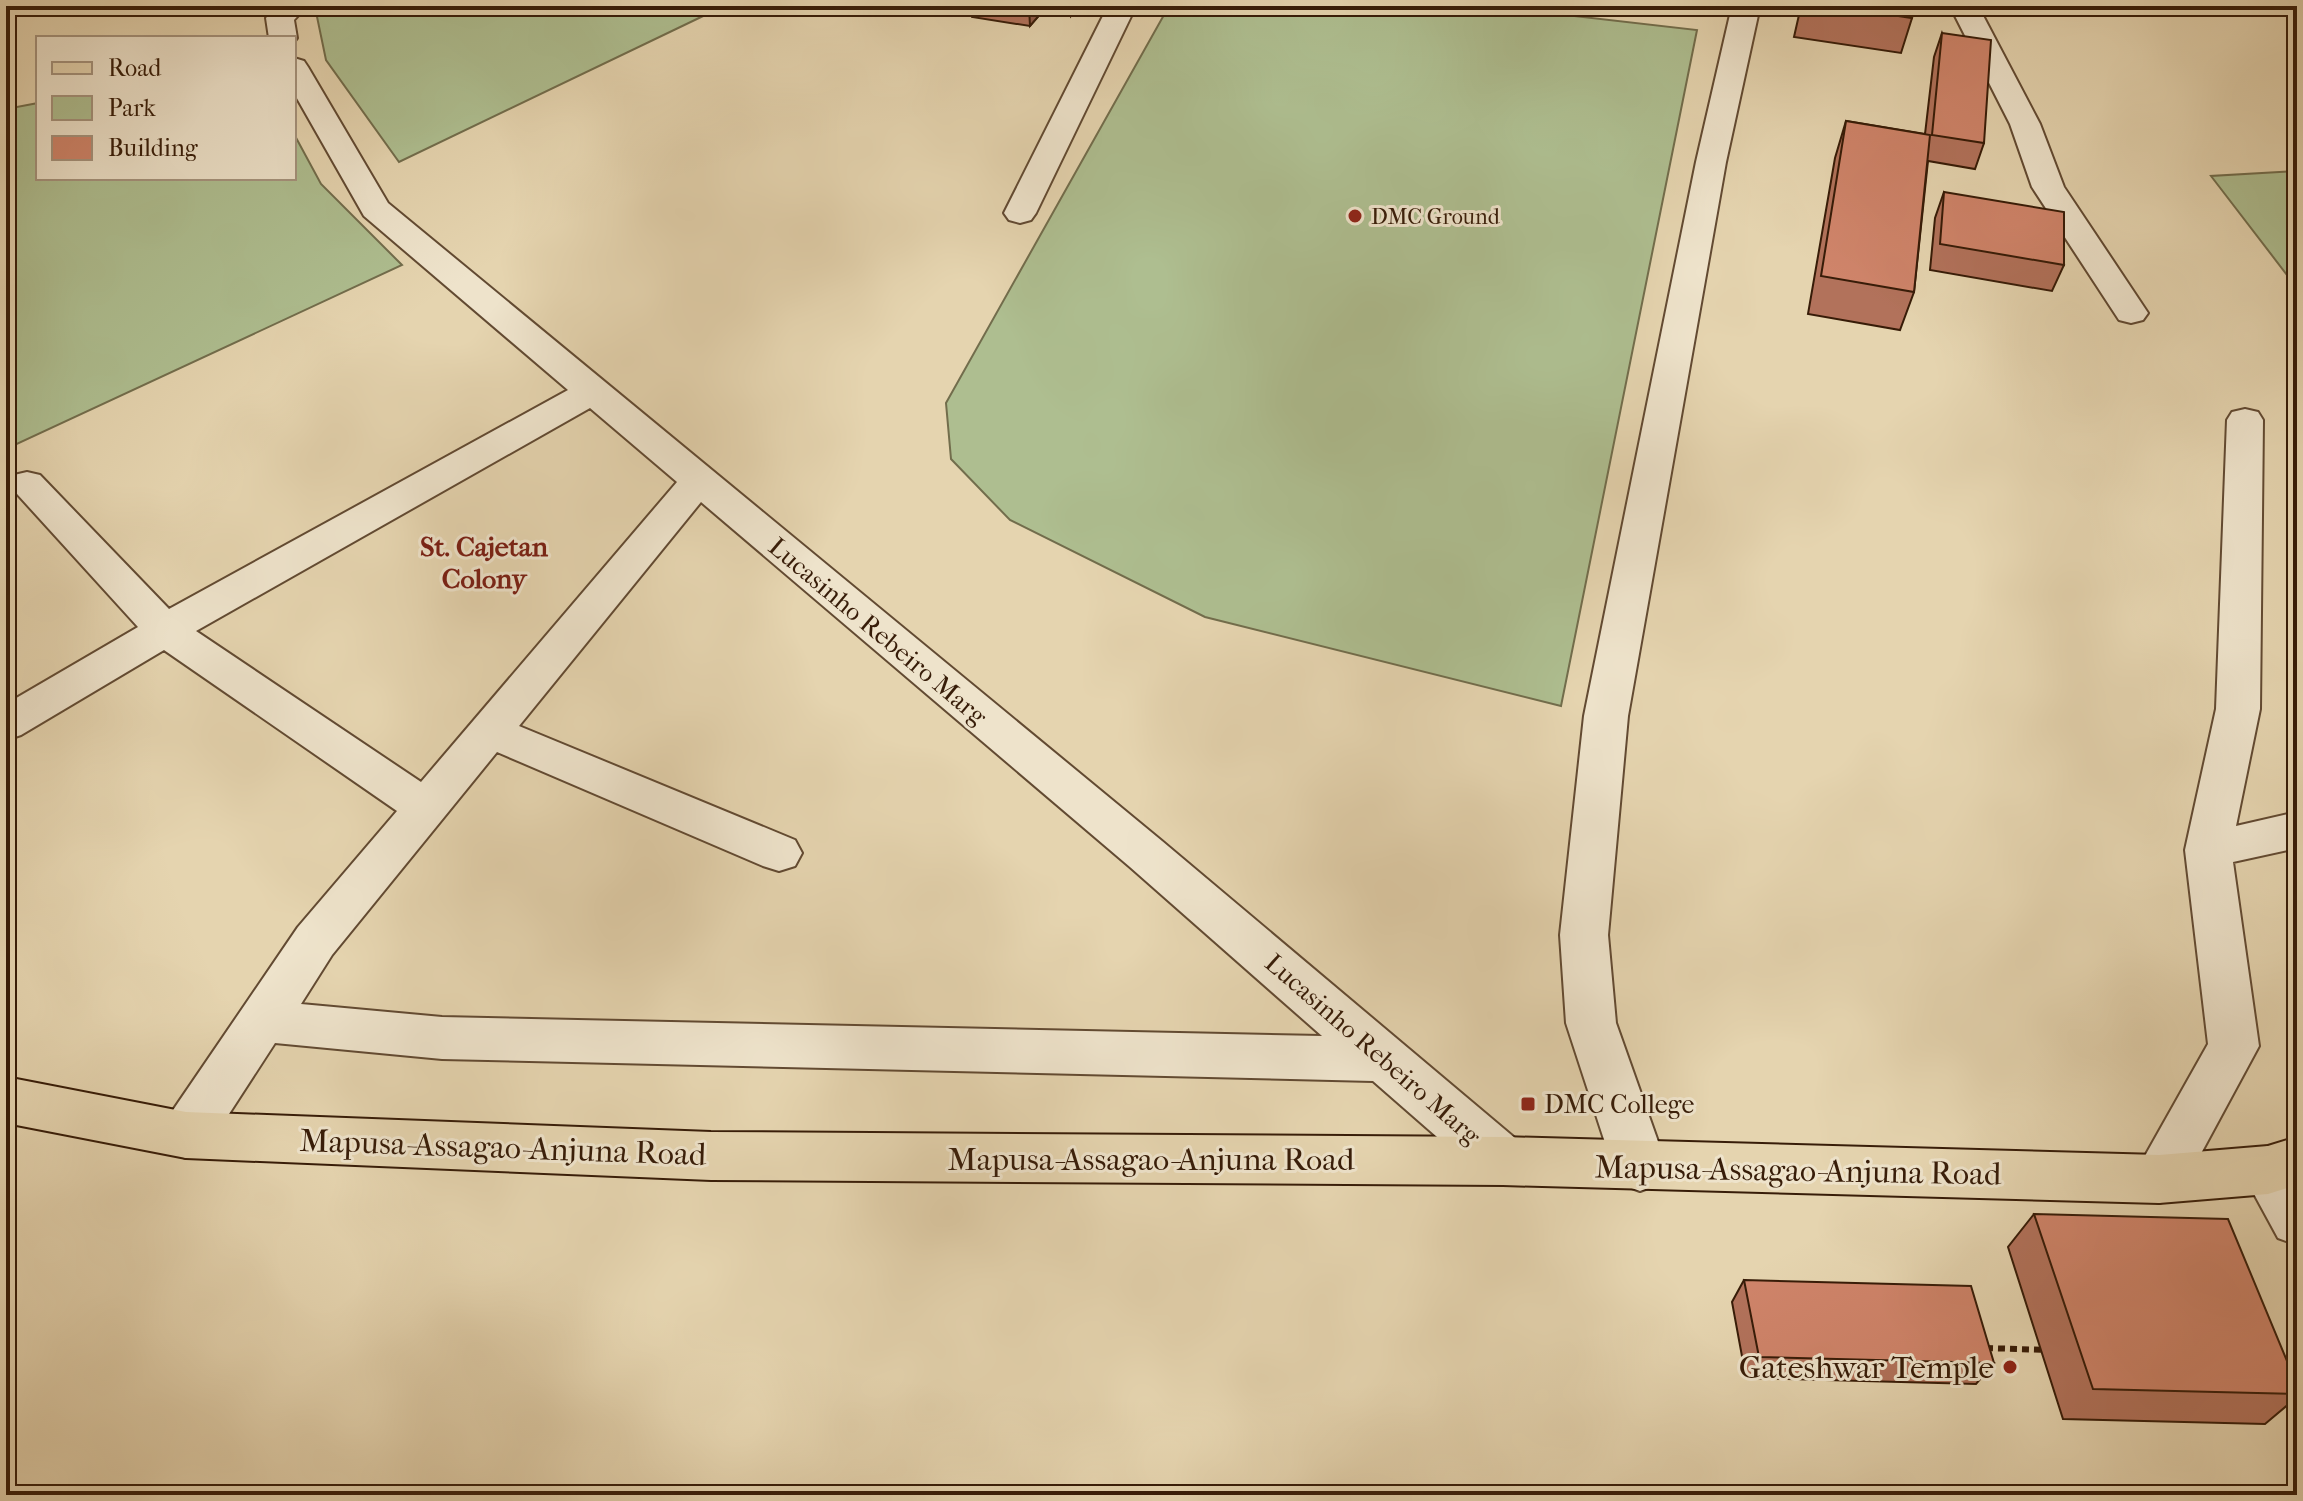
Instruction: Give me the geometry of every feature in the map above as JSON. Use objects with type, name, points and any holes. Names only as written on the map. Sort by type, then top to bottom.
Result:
[{"type":"main road","name":"Mapusa-Assagao-Anjuna Road","points":[[6,1100],[186,1135],[711,1156],[1503,1161],[2159,1179],[2282,1165]]},
{"type":"street","points":[[283,36],[280,18],[293,6]]},
{"type":"street","points":[[1020,213],[1122,6]]},
{"type":"street","points":[[1640,1167],[1591,1023],[1586,920],[1606,716],[1711,162],[1746,6]]},
{"type":"street","points":[[1964,6],[2025,124],[2048,187],[2131,313]]},
{"type":"street","name":"Lucasinho Rebeiro Marg","points":[[296,71],[375,209],[1146,854],[1503,1161]]},
{"type":"street","points":[[6,724],[165,630],[591,392]]},
{"type":"street","points":[[2159,1179],[2234,1046],[2208,850],[2238,709],[2245,420]]},
{"type":"street","points":[[186,1135],[315,941],[698,481]]},
{"type":"street","points":[[27,484],[165,630],[426,808]]},
{"type":"street","points":[[489,731],[779,853]]},
{"type":"street","points":[[2208,850],[2297,830]]},
{"type":"street","points":[[261,1021],[442,1038],[1385,1059]]},
{"type":"street","points":[[2282,1165],[2297,1220]]},
{"type":"path","points":[[1981,1347],[2056,1350]]},
{"type":"green space","points":[[324,6],[724,6],[399,162],[326,60],[316,12]]},
{"type":"green space","name":"DMC Ground","points":[[1169,6],[1488,6],[1697,30],[1561,706],[1205,617],[1010,520],[951,459],[946,403]]},
{"type":"green space","points":[[36,103],[36,180],[296,180],[296,138],[321,184],[402,265],[6,449],[6,109]]},
{"type":"green space","points":[[2297,171],[2297,288],[2211,176]]},
{"type":"building","points":[[1833,6],[1914,6],[1912,18]]},
{"type":"building","points":[[1942,33],[1991,40],[1984,143],[1932,135]]},
{"type":"building","points":[[1846,121],[1930,135],[1914,292],[1821,276]]},
{"type":"building","points":[[1944,192],[2064,212],[2064,265],[1940,244]]},
{"type":"building","points":[[2034,1214],[2228,1219],[2297,1385],[2297,1394],[2093,1389]]},
{"type":"building","points":[[1744,1280],[1971,1286],[1994,1363],[1759,1357]]},
{"type":"place","name":"DMC Ground","points":[[1355,216]]},
{"type":"place","name":"DMC College","points":[[1528,1104]]},
{"type":"place","name":"Gateshwar Temple","points":[[2010,1367]]},
{"type":"district","name":"St. Cajetan Colony","points":[[484,562]]}]
